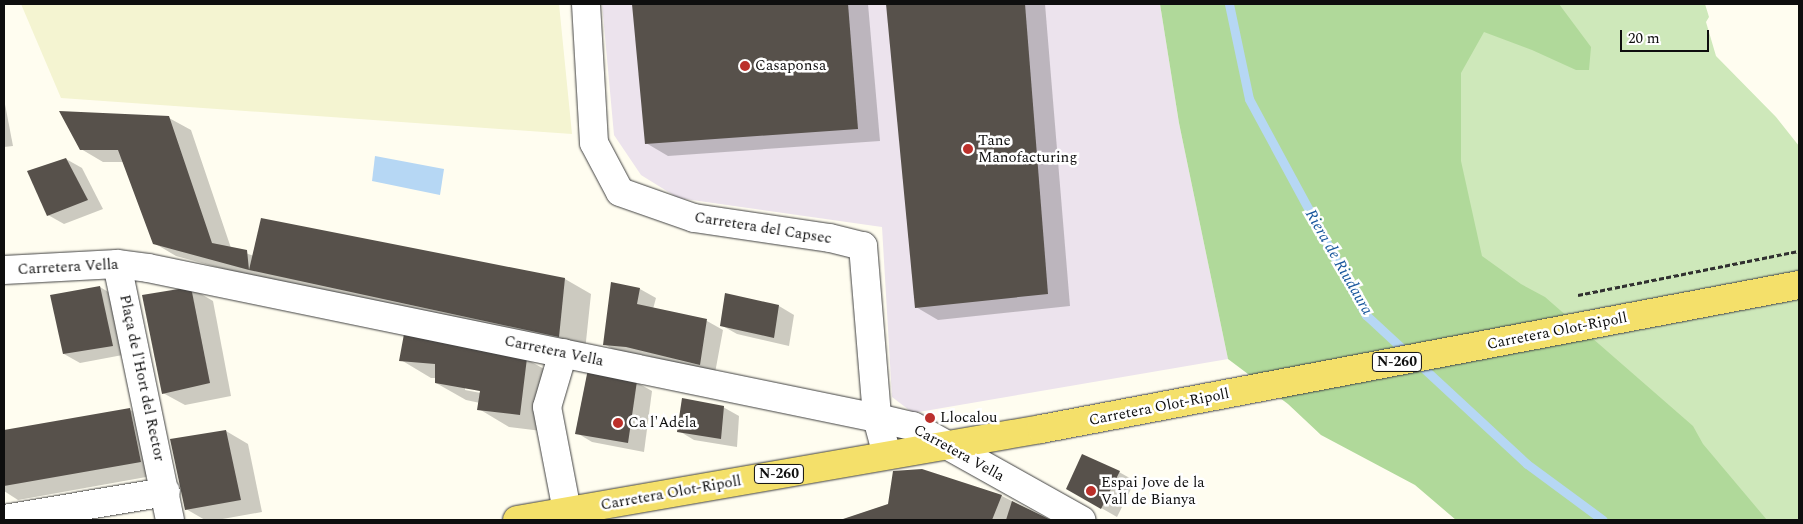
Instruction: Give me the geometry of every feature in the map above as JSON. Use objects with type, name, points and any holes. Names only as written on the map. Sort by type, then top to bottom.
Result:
[{"type":"main road","name":"Carretera Olot-Ripoll","points":[[517,520],[1261,388],[1799,285]]},
{"type":"street","name":"Carretera del Capsec","points":[[586,4],[594,143],[620,192],[694,218],[830,238],[863,246],[877,418],[887,455]]},
{"type":"street","name":"Carretera Vella","points":[[4,270],[118,264],[563,353],[913,426],[1081,520]]},
{"type":"street","name":"Plaça de l'Hort del Rector","points":[[118,264],[166,492],[170,520]]},
{"type":"street","points":[[563,353],[547,407],[567,511]]},
{"type":"street","points":[[4,519],[166,492]]},
{"type":"shaded area","points":[[602,4],[1160,4],[1179,123],[1228,359],[913,413],[892,397],[882,227],[678,198],[641,175],[614,135]]},
{"type":"green space","points":[[21,4],[559,4],[572,134],[61,98]]},
{"type":"green space","points":[[1160,4],[1559,4],[1591,47],[1589,70],[1576,70],[1532,50],[1484,32],[1461,73],[1461,161],[1482,256],[1521,284],[1545,297],[1693,426],[1703,444],[1767,520],[1456,520],[1415,485],[1321,435],[1288,404],[1228,359],[1179,123]]},
{"type":"green space","points":[[1247,4],[1705,4],[1709,17],[1706,22],[1716,56],[1776,117],[1799,146],[1799,520],[1531,520]]},
{"type":"water","points":[[375,156],[444,169],[440,195],[372,181]]},
{"type":"building","name":"Casaponsa","points":[[632,4],[848,4],[858,129],[645,144]]},
{"type":"building","name":"Tane Manofacturing","points":[[886,4],[1025,4],[1048,294],[915,308]]},
{"type":"building","points":[[59,111],[169,116],[212,243],[247,250],[249,270],[153,244],[118,150],[80,150]]},
{"type":"building","points":[[66,158],[88,200],[47,216],[27,171]]},
{"type":"building","points":[[261,218],[565,278],[559,337],[249,270]]},
{"type":"building","points":[[611,282],[640,288],[637,304],[707,319],[700,365],[626,347],[603,345]]},
{"type":"building","points":[[100,286],[113,346],[63,354],[50,295]]},
{"type":"building","points":[[191,287],[210,383],[162,394],[142,295]]},
{"type":"building","points":[[725,293],[779,305],[774,338],[720,326]]},
{"type":"building","points":[[404,334],[527,358],[520,415],[477,410],[480,391],[435,383],[435,364],[399,361]]},
{"type":"building","points":[[588,369],[637,381],[628,443],[575,434]]},
{"type":"building","points":[[682,398],[724,406],[721,439],[677,432]]},
{"type":"building","points":[[130,408],[141,462],[4,486],[4,430]]},
{"type":"building","points":[[226,430],[241,500],[185,510],[170,439]]},
{"type":"building","points":[[1082,454],[1120,471],[1101,509],[1066,489]]},
{"type":"building","points":[[922,469],[1002,495],[992,520],[840,520],[888,504],[893,471]]},
{"type":"building","points":[[1012,501],[1051,520],[1006,520]]},
{"type":"waterway","name":"Riera de Riudaura","points":[[1229,4],[1249,99],[1366,315],[1527,464],[1603,520]]},
{"type":"place","name":"Casaponsa","points":[[745,66]]},
{"type":"place","name":"Tane Manofacturing","points":[[968,149]]},
{"type":"place","name":"Llocalou","points":[[930,418]]},
{"type":"place","name":"Ca l'Adela","points":[[618,423]]},
{"type":"place","name":"Espai Jove de la Vall de Bianya","points":[[1091,491]]}]
